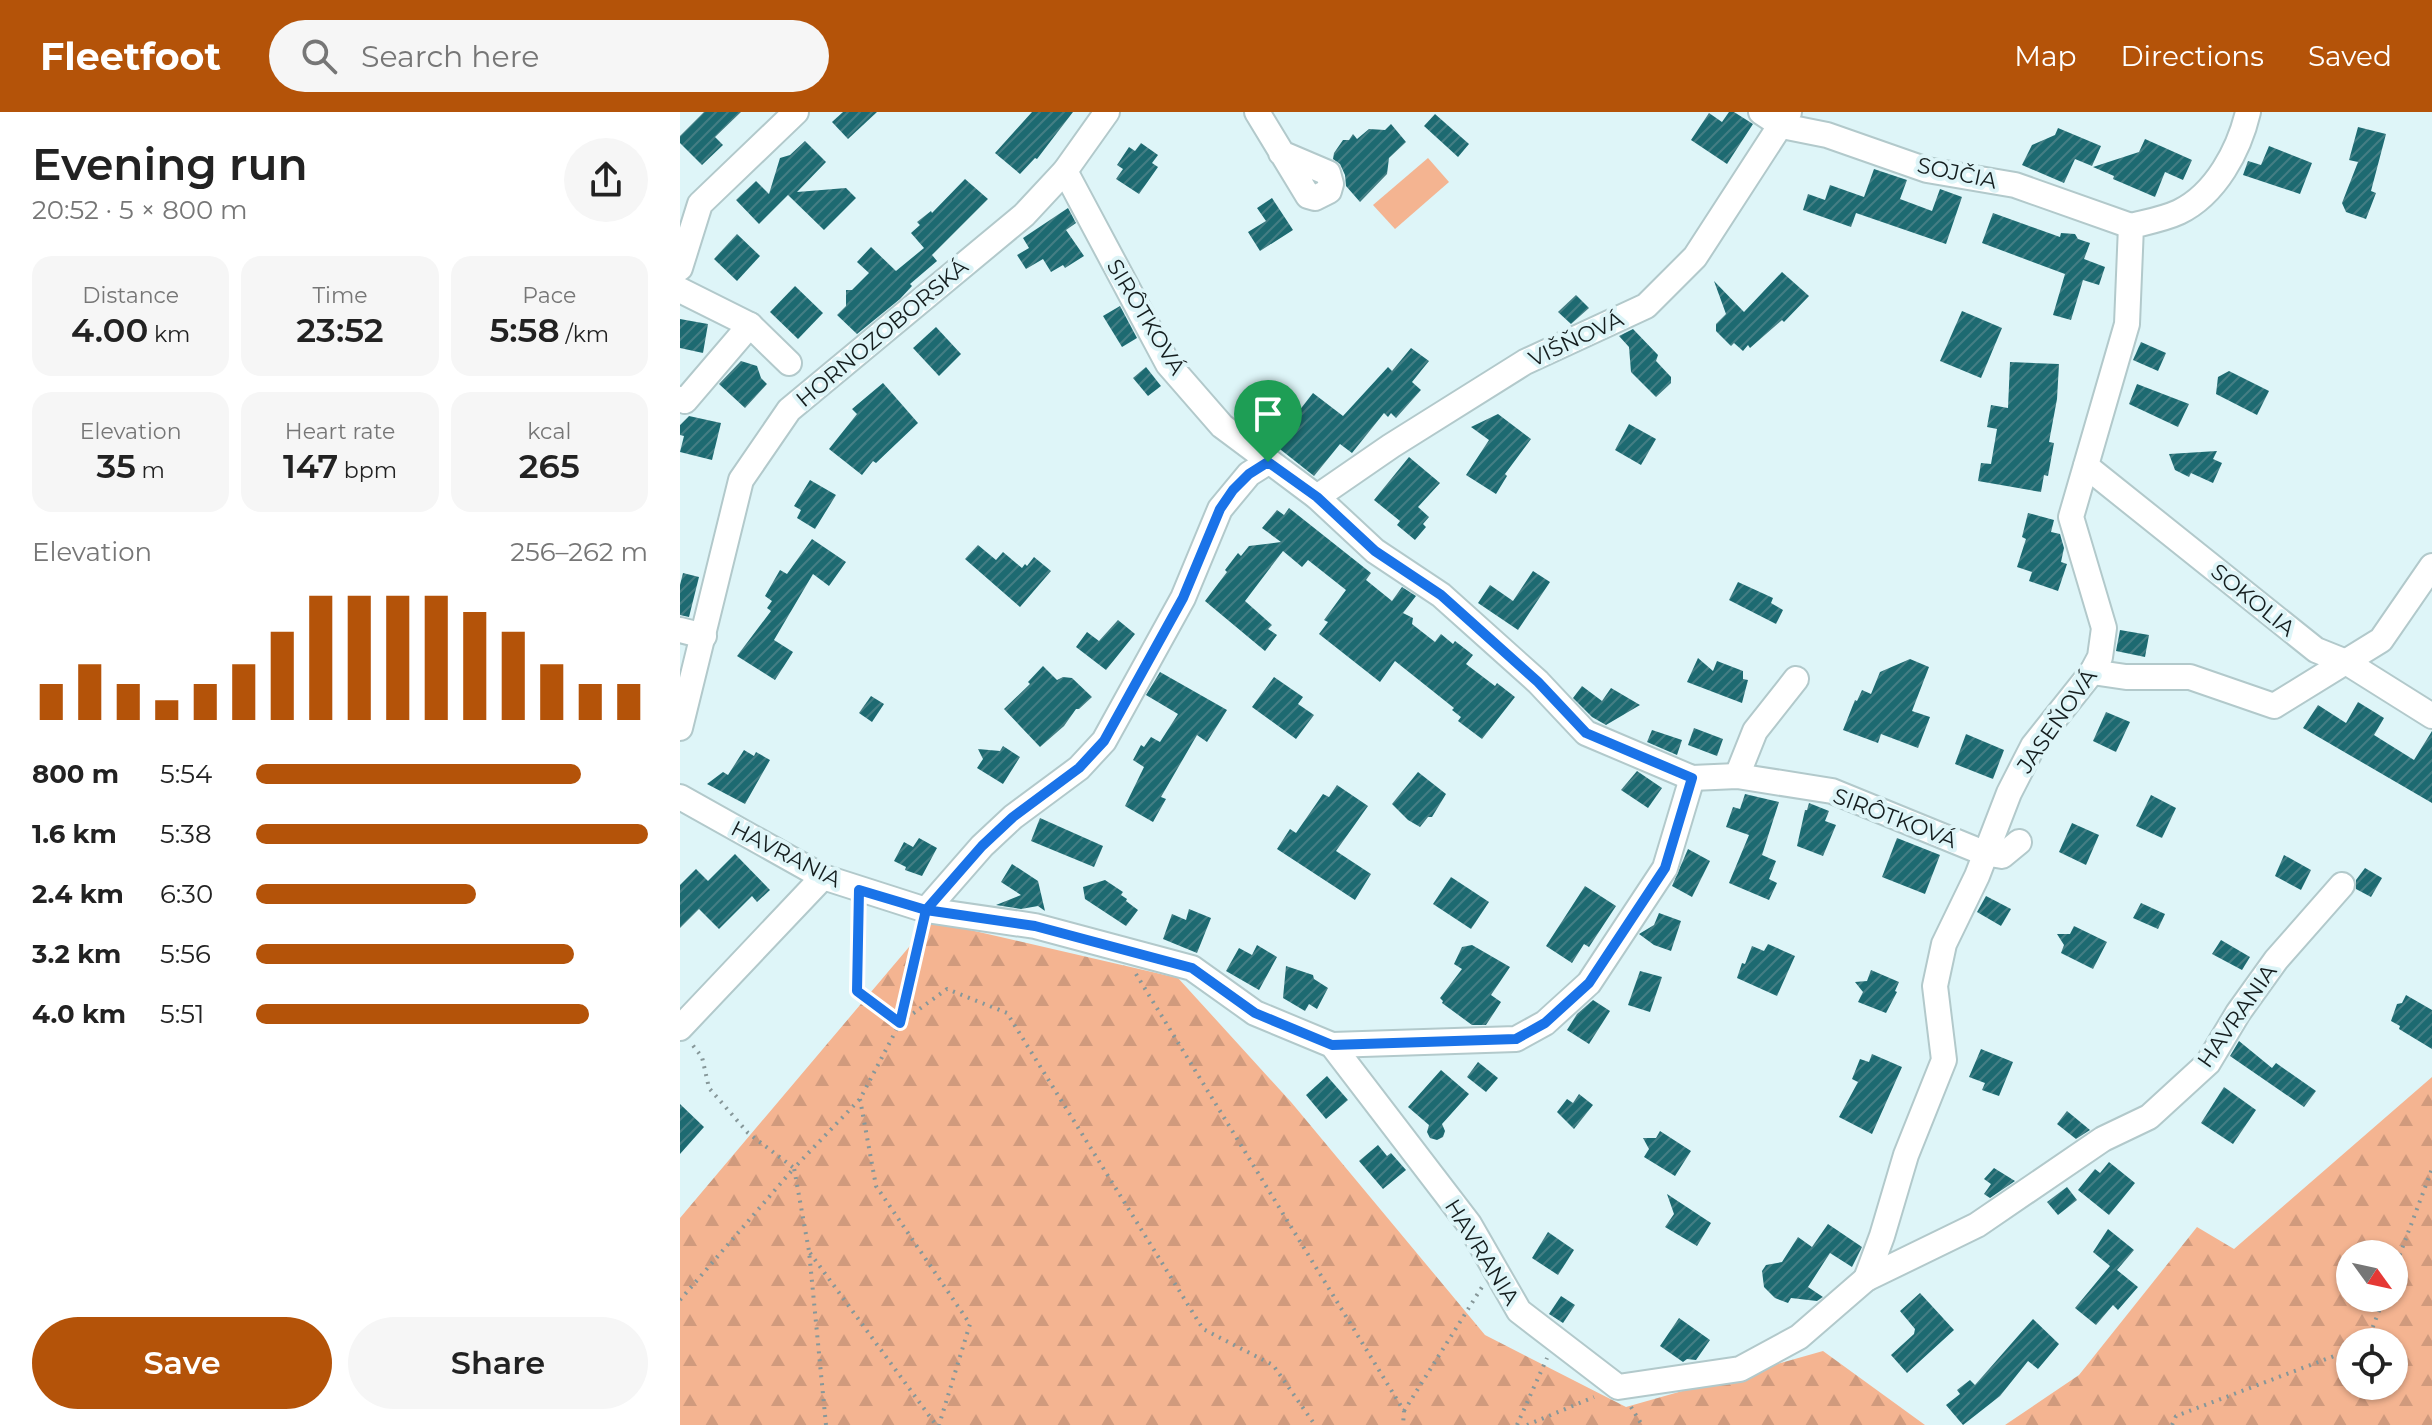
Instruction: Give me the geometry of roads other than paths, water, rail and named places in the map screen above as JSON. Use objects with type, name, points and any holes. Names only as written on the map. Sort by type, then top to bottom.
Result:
[{"type":"street","points":[[680,268],[700,204],[796,112]]},
{"type":"street","name":"HORNOZOBORSKÁ","points":[[680,728],[692,633],[741,480],[789,410],[1024,215],[1065,171],[1107,112]]},
{"type":"street","points":[[1257,112],[1281,153]]},
{"type":"street","points":[[2131,226],[2176,213],[2204,194],[2237,146],[2248,112]]},
{"type":"street","name":"SOJČIA","points":[[1778,117],[1927,170],[2015,185],[2131,226]]},
{"type":"street","name":"VIŠŇOVÁ","points":[[1317,497],[1391,446],[1525,362],[1646,306],[1695,257],[1778,117]]},
{"type":"street","name":"SIRÔTKOVÁ","points":[[1065,171],[1168,364],[1222,426],[1317,497],[1375,551],[1441,595],[1538,682],[1586,733],[1692,778],[1737,776],[1832,791],[1984,853]]},
{"type":"street","name":"JASEŇOVÁ","points":[[1866,1279],[1906,1155],[1944,1060],[1935,986],[1944,944],[1977,876],[2009,793],[2033,746],[2092,672],[2100,657],[2104,628],[2071,517],[2127,324],[2131,226]]},
{"type":"street","points":[[680,290],[750,325],[789,363]]},
{"type":"street","points":[[680,399],[685,401],[750,325]]},
{"type":"street","points":[[926,910],[982,846],[1013,817],[1079,768],[1104,741],[1183,598],[1220,509],[1249,474],[1268,462]]},
{"type":"street","name":"SOKOLIA","points":[[2086,466],[2316,650],[2346,662],[2432,716]]},
{"type":"street","points":[[2092,672],[2126,677],[2190,677],[2274,706],[2381,640],[2432,566]]},
{"type":"street","points":[[1737,776],[1755,731],[1796,679]]},
{"type":"street","points":[[1332,1045],[1516,1039],[1545,1023],[1589,983],[1665,868],[1692,778]]},
{"type":"street","name":"HAVRANIA","points":[[680,797],[823,877],[926,910],[1035,926],[1192,968],[1255,1013],[1332,1045],[1469,1224],[1519,1311],[1618,1387],[1740,1369],[1799,1337],[1866,1279],[1977,1225],[2103,1139],[2149,1117],[2208,1063],[2238,1013],[2276,960],[2342,885]]},
{"type":"street","points":[[1984,853],[2002,856],[2019,842]]},
{"type":"street","points":[[684,1033],[823,877]]}]
